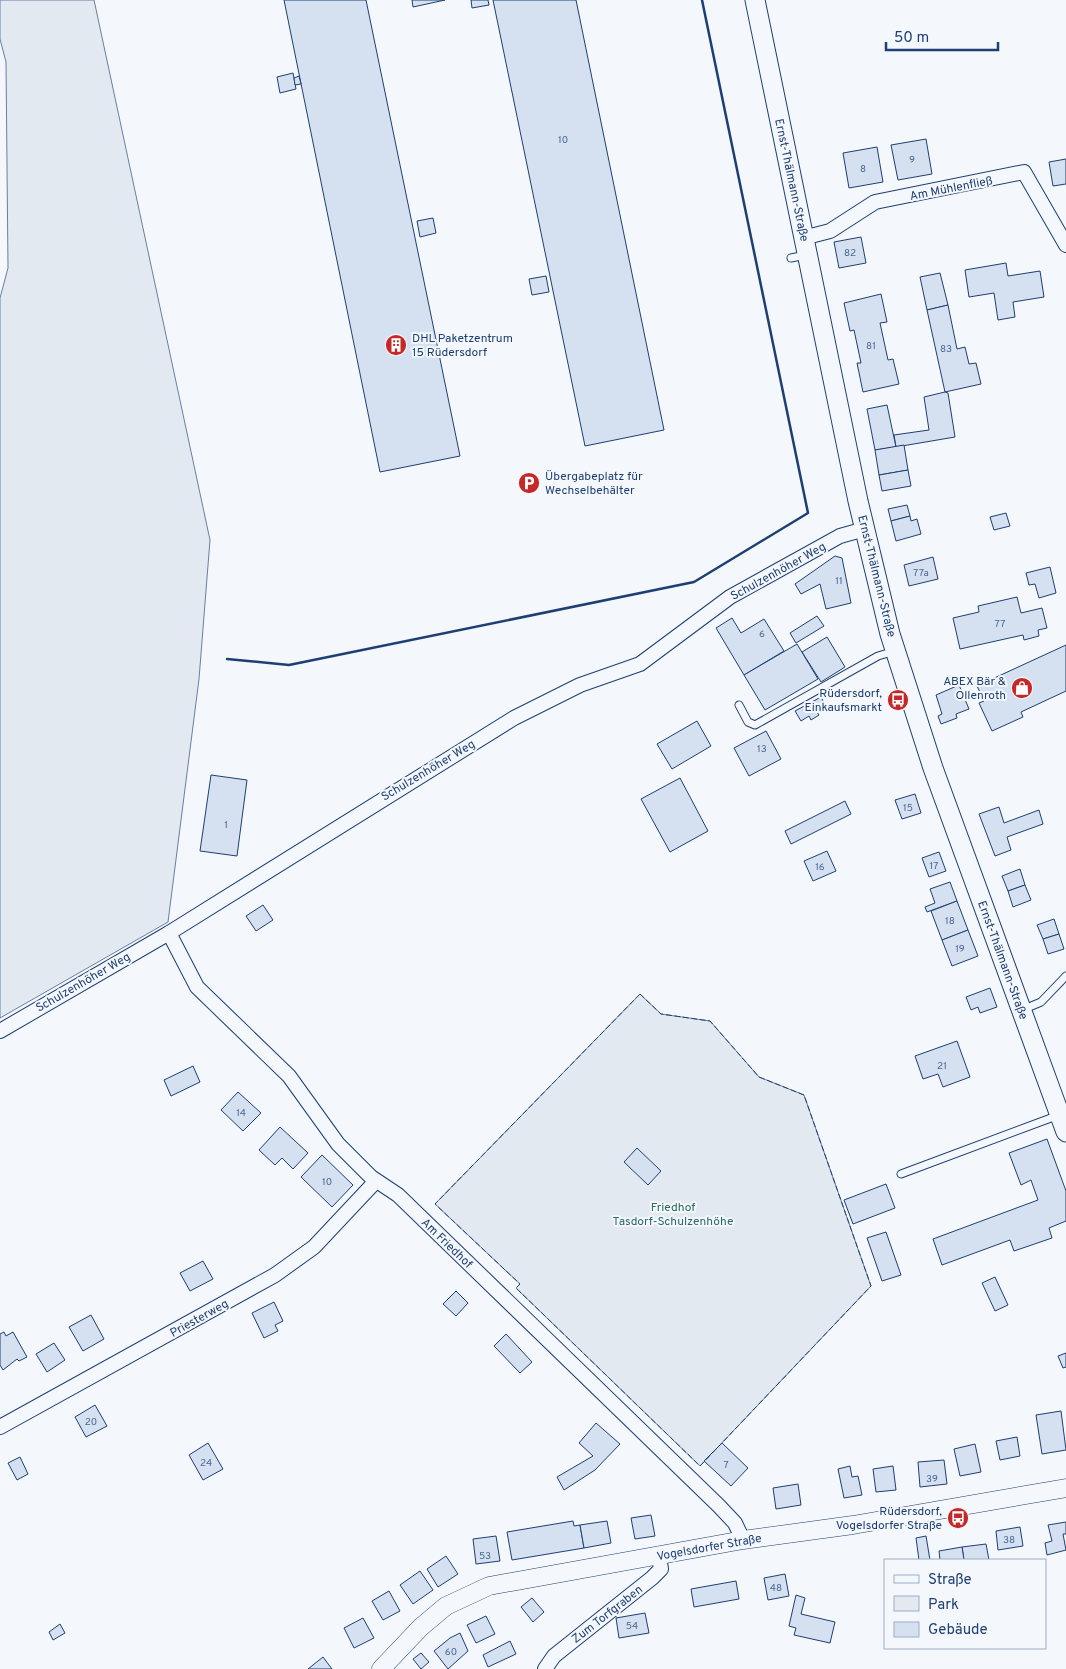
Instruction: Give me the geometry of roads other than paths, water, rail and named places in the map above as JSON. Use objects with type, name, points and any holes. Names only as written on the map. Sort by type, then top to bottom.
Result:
[{"type":"main road","name":"Ernst-Thälmann-Straße","points":[[755,0],[801,250],[865,529],[896,651],[931,764],[1066,1132]]},
{"type":"street","name":"Am Mühlenfließ","points":[[801,250],[875,202],[1024,172],[1066,245]]},
{"type":"street","name":"Schulzenhöher Weg","points":[[0,1031],[168,933],[514,718],[580,685],[640,664],[730,597],[840,536],[865,529]]},
{"type":"street","name":"Am Friedhof","points":[[168,933],[197,987],[289,1076],[338,1144],[376,1181],[398,1195],[719,1506],[736,1523],[743,1540]]},
{"type":"street","name":"Priesterweg","points":[[0,1427],[274,1275],[314,1247],[376,1181]]},
{"type":"street","name":"Vogelsdorfer Straße","points":[[381,1669],[421,1627],[446,1606],[489,1586],[743,1540],[853,1525],[1066,1488]]},
{"type":"street","name":"Zum Torfgraben","points":[[545,1669],[554,1656],[652,1578],[661,1569],[660,1556]]},
{"type":"lane","points":[[739,705],[748,722],[755,725],[878,656],[896,651]]},
{"type":"lane","points":[[1022,1010],[1041,1002],[1066,976]]},
{"type":"lane","points":[[901,1174],[1060,1114]]},
{"type":"place","name":"DHL Paketzentrum 15 Rüdersdorf","points":[[396,345]]},
{"type":"place","name":"Übergabeplatz für Wechselbehälter","points":[[529,483]]},
{"type":"place","name":"ABEX Bär & Ollenroth","points":[[1022,688]]},
{"type":"place","name":"Rüdersdorf, Einkaufsmarkt","points":[[898,700]]},
{"type":"place","name":"Rüdersdorf, Vogelsdorfer Straße","points":[[958,1518]]},
{"type":"park label","name":"Friedhof Tasdorf-Schulzenhöhe","points":[[673,1214]]}]
